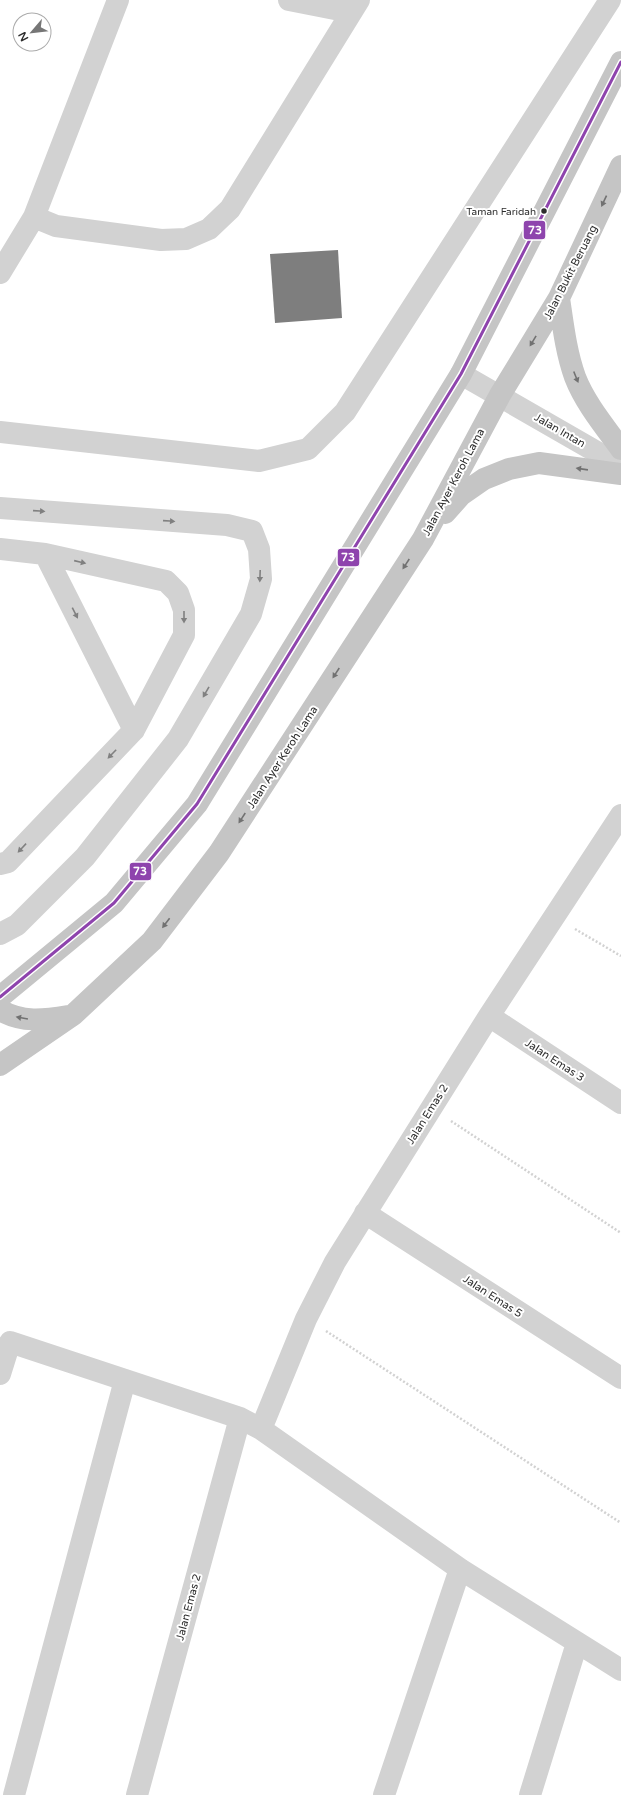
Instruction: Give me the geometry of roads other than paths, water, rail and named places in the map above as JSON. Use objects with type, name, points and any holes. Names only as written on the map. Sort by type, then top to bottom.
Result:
[{"type":"main road","points":[[0,997],[114,903],[197,804],[461,374],[621,62]]},
{"type":"main road","name":"Jalan Bukit Beruang","points":[[500,395],[559,298],[621,166]]},
{"type":"main road","points":[[559,298],[565,342],[575,378],[591,407],[621,449]]},
{"type":"main road","name":"Jalan Ayer Keroh Lama","points":[[0,1065],[73,1015],[152,941],[219,853],[423,539],[500,395]]},
{"type":"main road","points":[[423,539],[461,495],[484,479],[509,470],[539,463],[621,474]]},
{"type":"main road","points":[[0,1010],[10,1016],[39,1021],[73,1015]]},
{"type":"street","points":[[0,273],[34,217],[118,0]]},
{"type":"street","points":[[34,217],[56,226],[161,240],[186,239],[209,229],[230,209],[355,6],[289,0]]},
{"type":"street","points":[[0,432],[259,461],[308,449],[345,412],[610,0]]},
{"type":"street","name":"Jalan Intan","points":[[461,374],[500,395],[621,466]]},
{"type":"street","points":[[0,508],[227,525],[252,531],[259,549],[261,579],[252,614],[178,739],[85,857],[17,925],[0,934]]},
{"type":"street","points":[[0,549],[45,554],[166,581],[178,593],[184,610],[184,635],[134,730],[8,862],[0,864]]},
{"type":"street","points":[[45,554],[134,730]]},
{"type":"street","name":"Jalan Emas 2","points":[[261,1429],[306,1319],[335,1262],[489,1016],[621,815]]},
{"type":"street","name":"Jalan Emas 3","points":[[489,1016],[621,1103]]},
{"type":"street","name":"Jalan Emas 5","points":[[365,1213],[621,1378]]},
{"type":"street","points":[[0,1374],[5,1340],[240,1418],[261,1429],[460,1568],[621,1670]]},
{"type":"street","points":[[14,1795],[125,1380]]},
{"type":"street","name":"Jalan Emas 2","points":[[137,1795],[240,1418]]},
{"type":"street","points":[[384,1795],[460,1568]]},
{"type":"street","points":[[530,1795],[577,1642]]},
{"type":"place","name":"Taman Faridah","points":[[544,211]]}]
